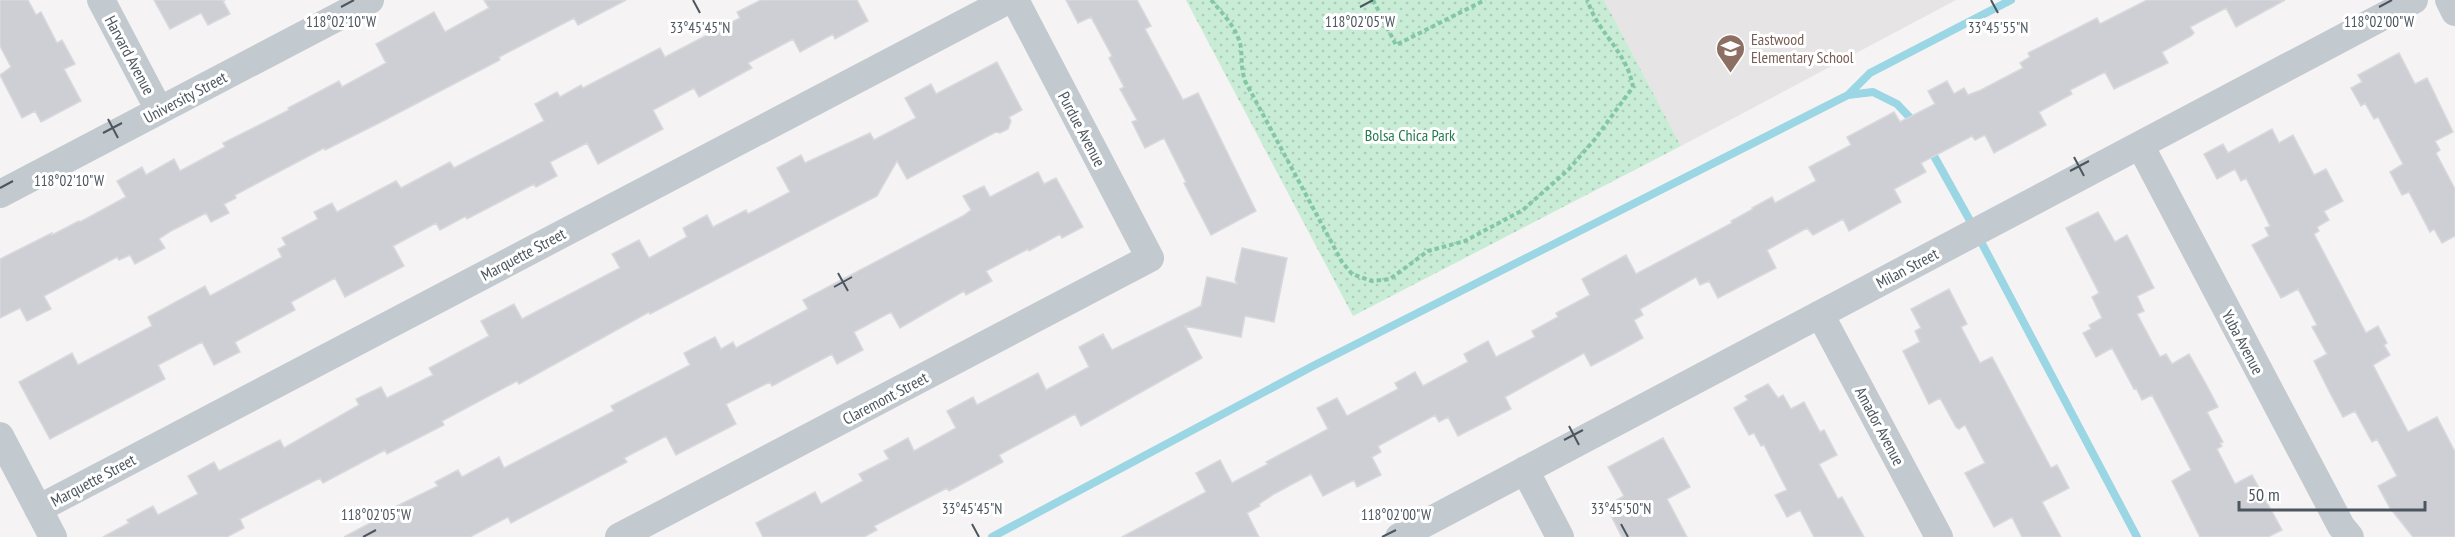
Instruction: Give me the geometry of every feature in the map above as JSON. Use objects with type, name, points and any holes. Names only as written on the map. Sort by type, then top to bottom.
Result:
[{"type":"street","name":"Harvard Avenue","points":[[101,0],[159,110]]},
{"type":"street","name":"University Street","points":[[0,194],[370,0]]},
{"type":"street","name":"Marquette Street","points":[[38,509],[1008,0]]},
{"type":"street","name":"Purdue Avenue","points":[[1015,0],[1150,258]]},
{"type":"street","name":"Milan Street","points":[[1399,537],[2414,0]]},
{"type":"street","points":[[2449,0],[2455,12]]},
{"type":"street","name":"Yuba Avenue","points":[[2140,145],[2341,526],[2350,537]]},
{"type":"street","name":"Claremont Street","points":[[619,537],[1150,258]]},
{"type":"street","name":"Amador Avenue","points":[[1820,314],[1939,537]]},
{"type":"street","points":[[0,436],[53,537]]},
{"type":"street","points":[[1525,471],[1560,537]]},
{"type":"path","points":[[1211,0],[1237,35],[1241,49],[1240,66],[1245,81],[1342,262],[1352,274],[1372,281],[1390,279],[1428,250],[1465,241],[1523,210],[1569,169],[1595,139],[1632,87],[1630,71],[1620,51],[1596,21],[1587,0]]},
{"type":"path","points":[[1373,0],[1396,45],[1485,0]]},
{"type":"shaded area","name":"Eastwood Elementary School","points":[[1604,0],[1956,0],[1681,146]]},
{"type":"green space","name":"Bolsa Chica Park","points":[[1186,0],[1604,0],[1681,146],[1353,316]]},
{"type":"building","points":[[0,0],[28,0],[36,15],[41,12],[57,43],[62,40],[75,64],[64,69],[81,101],[41,122],[35,111],[22,118],[0,75],[11,67],[0,46]]},
{"type":"building","points":[[154,0],[225,0],[223,1],[230,14],[208,25],[201,13],[170,29]]},
{"type":"building","points":[[484,0],[626,0],[578,25],[574,18],[499,57],[500,60],[235,195],[236,198],[224,204],[229,213],[211,222],[206,213],[171,231],[159,239],[165,248],[135,264],[130,255],[119,260],[117,257],[44,296],[51,309],[27,321],[20,308],[0,318],[0,259],[80,222],[126,197],[117,181],[142,167],[146,175],[174,159],[180,171],[225,147],[223,143],[289,110],[288,108],[339,81],[342,87],[386,63],[376,44],[434,12],[445,32],[489,8]]},
{"type":"building","points":[[761,0],[857,0],[868,21],[835,39],[833,34],[800,52],[793,39],[748,63],[752,68],[699,97],[694,88],[653,110],[663,129],[598,164],[587,143],[550,162],[557,176],[536,187],[534,184],[467,219],[466,216],[440,230],[436,223],[393,246],[404,266],[345,297],[335,278],[291,302],[295,310],[235,342],[240,352],[214,365],[202,342],[158,365],[165,379],[50,439],[19,382],[72,353],[78,365],[152,326],[148,317],[205,286],[210,296],[282,257],[278,249],[286,245],[282,238],[318,219],[314,212],[332,203],[337,212],[396,181],[401,188],[450,162],[454,168],[544,121],[535,104],[557,92],[560,97],[581,85],[583,88],[660,48],[665,57],[740,18],[737,12]]},
{"type":"building","points":[[1066,0],[1137,0],[1151,26],[1145,29],[1183,100],[1198,93],[1256,211],[1211,235],[1164,138],[1145,148],[1132,122],[1137,120],[1120,89],[1124,87],[1109,58],[1112,56],[1091,17],[1078,23]]},
{"type":"building","points":[[2147,0],[2285,0],[2236,27],[2226,8],[2190,27],[2194,33],[2191,36],[2162,52],[2168,63],[2114,89],[2105,72],[2070,90],[2072,94],[2039,112],[2046,125],[1994,153],[1985,135],[1975,140],[1972,136],[1921,163],[1926,172],[1894,189],[1901,202],[1849,231],[1843,219],[1813,235],[1807,228],[1767,250],[1776,268],[1718,298],[1709,281],[1700,285],[1696,277],[1640,309],[1643,315],[1634,320],[1643,338],[1591,366],[1584,353],[1505,397],[1511,409],[1458,436],[1448,417],[1439,422],[1435,415],[1378,446],[1381,452],[1372,457],[1381,475],[1357,487],[1354,480],[1323,496],[1311,474],[1274,494],[1247,513],[1259,537],[1122,537],[1206,492],[1196,473],[1220,460],[1232,483],[1328,429],[1317,408],[1337,398],[1347,416],[1398,389],[1395,383],[1415,372],[1423,386],[1468,362],[1464,354],[1488,341],[1496,357],[1535,337],[1532,331],[1558,317],[1556,313],[1590,295],[1582,279],[1626,255],[1636,274],[1732,223],[1731,221],[1772,197],[1775,203],[1816,181],[1809,167],[1851,145],[1847,137],[1894,112],[1900,122],[1935,104],[1928,91],[1947,81],[1954,94],[1964,88],[1968,95],[1981,90],[2023,68],[2020,63],[2030,57],[2028,53],[2097,18],[2100,24]]},
{"type":"building","points":[[2399,53],[2415,84],[2427,78],[2453,132],[2435,141],[2440,150],[2436,153],[2455,189],[2455,236],[2442,243],[2434,229],[2430,232],[2409,192],[2402,195],[2390,172],[2403,164],[2378,117],[2374,119],[2365,103],[2361,106],[2351,88],[2362,82],[2358,75]]},
{"type":"building","points":[[997,62],[1022,110],[1009,117],[1011,121],[1008,129],[1000,133],[996,132],[907,179],[897,161],[877,196],[650,314],[649,312],[519,384],[517,381],[442,421],[444,425],[387,454],[385,450],[323,483],[320,478],[240,519],[244,528],[227,537],[103,537],[129,523],[127,520],[153,506],[158,515],[198,494],[188,476],[214,462],[219,471],[280,440],[284,448],[359,405],[356,399],[381,387],[387,398],[433,375],[429,368],[489,336],[481,321],[514,304],[522,319],[620,268],[612,254],[639,240],[649,258],[687,237],[683,228],[707,215],[713,227],[746,210],[748,214],[790,192],[777,168],[801,155],[805,163],[870,133],[874,140],[916,118],[905,98],[931,84],[936,94]]},
{"type":"building","points":[[2272,129],[2279,143],[2293,135],[2314,175],[2326,169],[2343,201],[2324,211],[2329,220],[2317,227],[2319,231],[2314,234],[2366,333],[2378,326],[2387,343],[2384,345],[2390,355],[2373,365],[2408,432],[2437,417],[2455,452],[2455,537],[2413,537],[2390,508],[2378,486],[2397,476],[2377,439],[2372,442],[2355,411],[2343,417],[2331,395],[2314,361],[2327,354],[2312,327],[2317,325],[2298,289],[2281,298],[2252,245],[2269,236],[2265,228],[2270,226],[2246,178],[2241,181],[2235,169],[2217,179],[2204,154],[2223,144],[2228,153]]},
{"type":"building","points":[[1038,172],[1044,184],[1056,178],[1083,227],[1062,238],[1060,234],[986,271],[992,281],[966,295],[964,291],[900,328],[891,312],[854,332],[863,350],[837,364],[832,354],[772,386],[770,382],[726,404],[736,424],[676,455],[666,436],[624,458],[627,462],[511,523],[508,517],[470,537],[344,537],[374,521],[372,518],[438,486],[435,482],[458,470],[462,477],[499,457],[504,468],[614,411],[611,406],[690,365],[684,353],[715,337],[721,349],[733,342],[736,348],[808,309],[803,300],[963,216],[971,210],[963,196],[984,186],[990,197]]},
{"type":"building","points":[[2098,212],[2115,242],[2127,235],[2154,288],[2137,296],[2144,311],[2137,314],[2160,357],[2166,354],[2172,364],[2189,354],[2218,407],[2207,412],[2223,442],[2220,443],[2222,446],[2217,449],[2235,484],[2252,475],[2282,530],[2268,537],[2200,537],[2172,481],[2191,470],[2152,395],[2142,400],[2112,348],[2096,357],[2083,333],[2091,329],[2089,325],[2102,318],[2092,297],[2099,293],[2066,228]]},
{"type":"building","points":[[1242,248],[1287,258],[1274,322],[1245,316],[1241,337],[1185,326],[1202,358],[1081,426],[1075,414],[999,455],[1003,462],[949,491],[947,488],[874,526],[877,530],[864,537],[763,537],[756,523],[815,492],[821,504],[863,481],[859,474],[889,459],[884,451],[908,438],[914,451],[956,428],[947,411],[973,397],[977,405],[1038,373],[1046,390],[1089,367],[1079,347],[1103,334],[1112,350],[1201,306],[1207,277],[1237,284],[1235,280]]},
{"type":"building","points":[[1949,289],[1967,324],[1961,327],[1980,363],[1992,357],[2051,468],[2057,465],[2069,488],[2042,502],[2061,537],[2022,537],[2012,517],[1994,527],[1965,473],[1985,463],[1965,425],[1959,429],[1956,427],[1940,398],[1929,404],[1903,351],[1920,342],[1915,331],[1921,328],[1911,309]]},
{"type":"building","points":[[1768,384],[1778,398],[1783,395],[1791,409],[1804,402],[1820,432],[1824,430],[1837,455],[1819,464],[1838,499],[1842,497],[1864,537],[1814,537],[1800,510],[1787,517],[1775,495],[1787,490],[1764,445],[1761,446],[1754,433],[1749,435],[1734,408],[1748,400],[1745,396]]},
{"type":"building","points":[[1663,438],[1690,487],[1667,499],[1687,537],[1622,537],[1606,506],[1624,496],[1608,467]]},
{"type":"waterway","points":[[1848,95],[1870,73],[2011,0]]},
{"type":"waterway","points":[[992,537],[1311,367],[1848,95],[1873,92],[1897,104],[1916,124]]},
{"type":"waterway","points":[[1929,147],[1973,226]]},
{"type":"waterway","points":[[1978,236],[2137,537]]},
{"type":"place","name":"Eastwood Elementary School","points":[[1730,74]]}]
